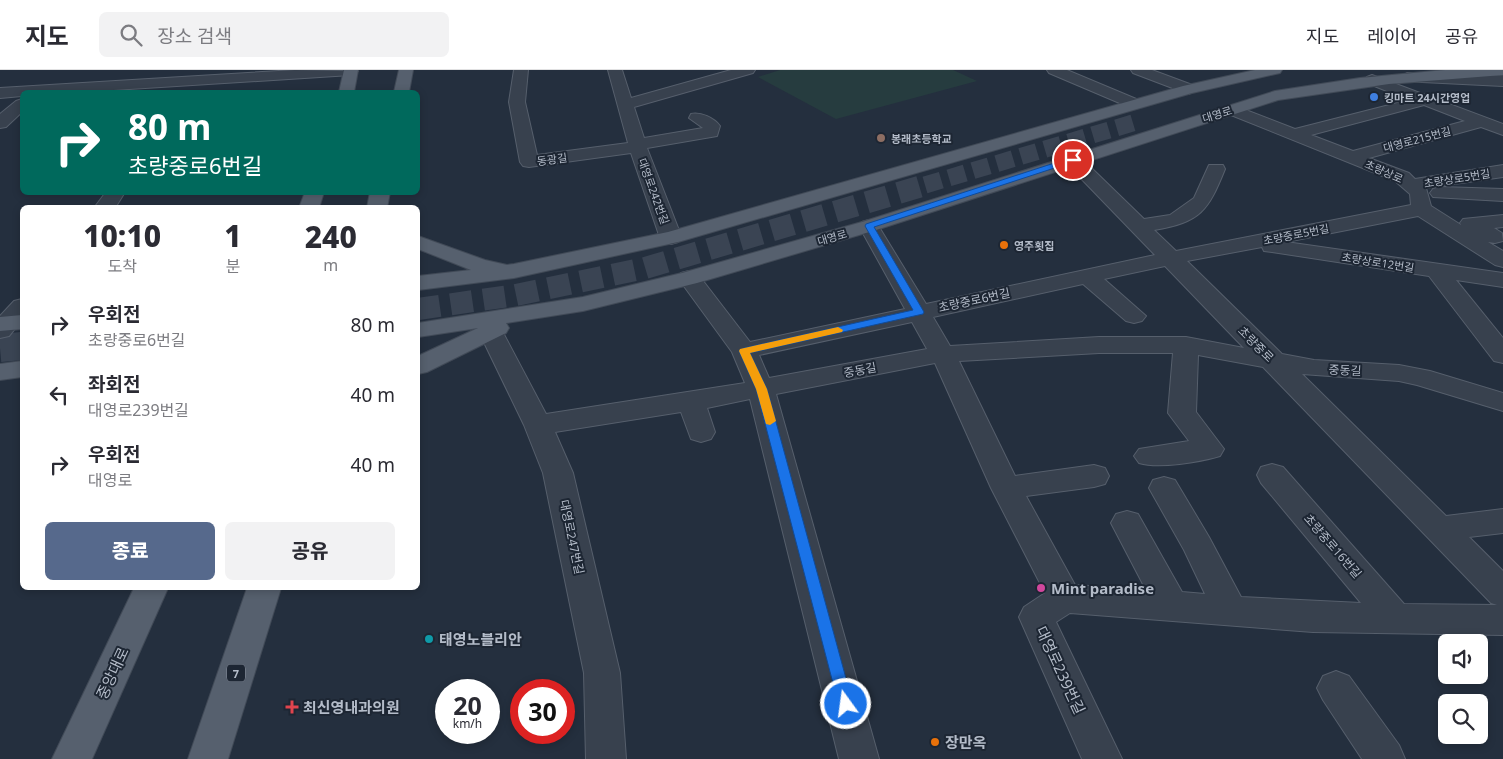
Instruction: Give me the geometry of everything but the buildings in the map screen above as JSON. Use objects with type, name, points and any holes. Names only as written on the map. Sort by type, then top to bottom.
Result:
[{"type":"main road","points":[[402,90],[406,70]]},
{"type":"main road","points":[[1144,113],[1189,88],[1228,75],[1275,70]]},
{"type":"main road","points":[[347,90],[351,71]]},
{"type":"main road","points":[[420,283],[514,271],[671,238],[1144,113],[1203,94],[1228,75]]},
{"type":"main road","name":"대영로","points":[[420,330],[583,304],[689,278],[870,226],[1275,96],[1333,84],[1400,77],[1501,77]]},
{"type":"main road","points":[[1144,113],[1275,96]]},
{"type":"main road","points":[[420,243],[481,266],[514,271]]},
{"type":"main road","points":[[420,365],[490,330],[583,304]]},
{"type":"main road","points":[[0,372],[20,369]]},
{"type":"main road","name":"중앙대로","points":[[72,759],[150,590]]},
{"type":"main road","name":"7","points":[[208,759],[263,590]]},
{"type":"street","name":"동광길","points":[[521,70],[517,102],[529,162],[637,145]]},
{"type":"street","name":"대영로242번길","points":[[615,70],[637,145],[671,238]]},
{"type":"street","points":[[626,104],[748,70]]},
{"type":"street","points":[[1054,70],[1144,113]]},
{"type":"street","points":[[1138,70],[1189,88]]},
{"type":"street","points":[[59,90],[213,75],[351,71]]},
{"type":"street","points":[[40,90],[58,75]]},
{"type":"street","points":[[201,90],[213,75]]},
{"type":"street","name":"대영로215번길","points":[[1464,116],[1482,100],[1500,88],[1501,77]]},
{"type":"street","name":"대영로215번길","points":[[1372,80],[1422,101],[1503,130]]},
{"type":"street","points":[[0,93],[20,92]]},
{"type":"street","points":[[1294,134],[1422,101]]},
{"type":"street","points":[[0,123],[20,106]]},
{"type":"street","name":"초량상로","points":[[1232,110],[1402,177],[1417,195],[1480,246],[1503,260]]},
{"type":"street","name":"대영로242번길","points":[[637,145],[711,132],[712,126],[697,118]]},
{"type":"street","name":"대영로215번길","points":[[1352,157],[1481,122]]},
{"type":"street","name":"초량중로","points":[[1073,160],[1503,593]]},
{"type":"street","points":[[1139,226],[1176,220],[1202,202],[1216,169]]},
{"type":"street","name":"초량상로5번길","points":[[1417,195],[1503,171]]},
{"type":"street","points":[[1417,195],[1503,195]]},
{"type":"street","name":"초량중로5번길","points":[[1171,258],[1253,243],[1417,195]]},
{"type":"street","points":[[1503,222],[1470,223],[1503,243]]},
{"type":"street","points":[[870,226],[942,354],[1006,488],[1065,598],[1313,617],[1503,620]]},
{"type":"street","name":"초량상로12번길","points":[[1253,243],[1503,280]]},
{"type":"street","points":[[1480,246],[1503,243]]},
{"type":"street","name":"초량중로6번길","points":[[744,351],[1171,258]]},
{"type":"street","points":[[1436,270],[1503,355]]},
{"type":"street","points":[[1087,276],[1134,316]]},
{"type":"street","points":[[689,278],[744,351],[761,389],[859,759]]},
{"type":"street","name":"대영로247번길","points":[[490,330],[538,424],[558,473],[602,673],[606,759]]},
{"type":"street","name":"중동길","points":[[538,424],[691,402],[942,354],[1099,345],[1186,345],[1325,370],[1407,374],[1503,402]]},
{"type":"street","points":[[1148,456],[1210,450],[1182,413],[1186,345]]},
{"type":"street","points":[[1455,378],[1500,392],[1503,396]]},
{"type":"street","points":[[691,402],[701,432]]},
{"type":"street","name":"초량중로16번길","points":[[1272,475],[1394,617]]},
{"type":"street","points":[[1006,488],[1094,476]]},
{"type":"street","points":[[1164,488],[1198,546],[1230,610]]},
{"type":"street","points":[[1440,529],[1503,522]]},
{"type":"street","points":[[1127,523],[1172,606]]},
{"type":"street","name":"대영로239번길","points":[[1065,598],[1036,617],[1102,759]]},
{"type":"street","points":[[1336,688],[1385,759]]},
{"type":"green space","points":[[780,70],[953,70],[977,81],[836,119],[758,77]]},
{"type":"tunnel","points":[[925,185],[1136,122]]},
{"type":"tunnel","points":[[420,309],[516,295],[645,268],[929,184]]},
{"type":"tunnel","points":[[0,348],[20,346]]},
{"type":"slow traffic","points":[[770,421],[761,389],[744,351],[838,330]]},
{"type":"place","name":"킹마트 24시간영업","points":[[1374,97]]},
{"type":"place","name":"봉래초등학교","points":[[881,138]]},
{"type":"place","name":"영주횟집","points":[[1004,245]]},
{"type":"place","name":"Mint paradise","points":[[1041,588]]},
{"type":"place","name":"태영노블리안","points":[[429,639]]},
{"type":"place","name":"최신영내과의원","points":[[292,707]]},
{"type":"place","name":"장만옥","points":[[935,742]]},
{"type":"route","points":[[846,704],[761,389],[744,351],[919,312],[870,226],[1073,160]]}]
